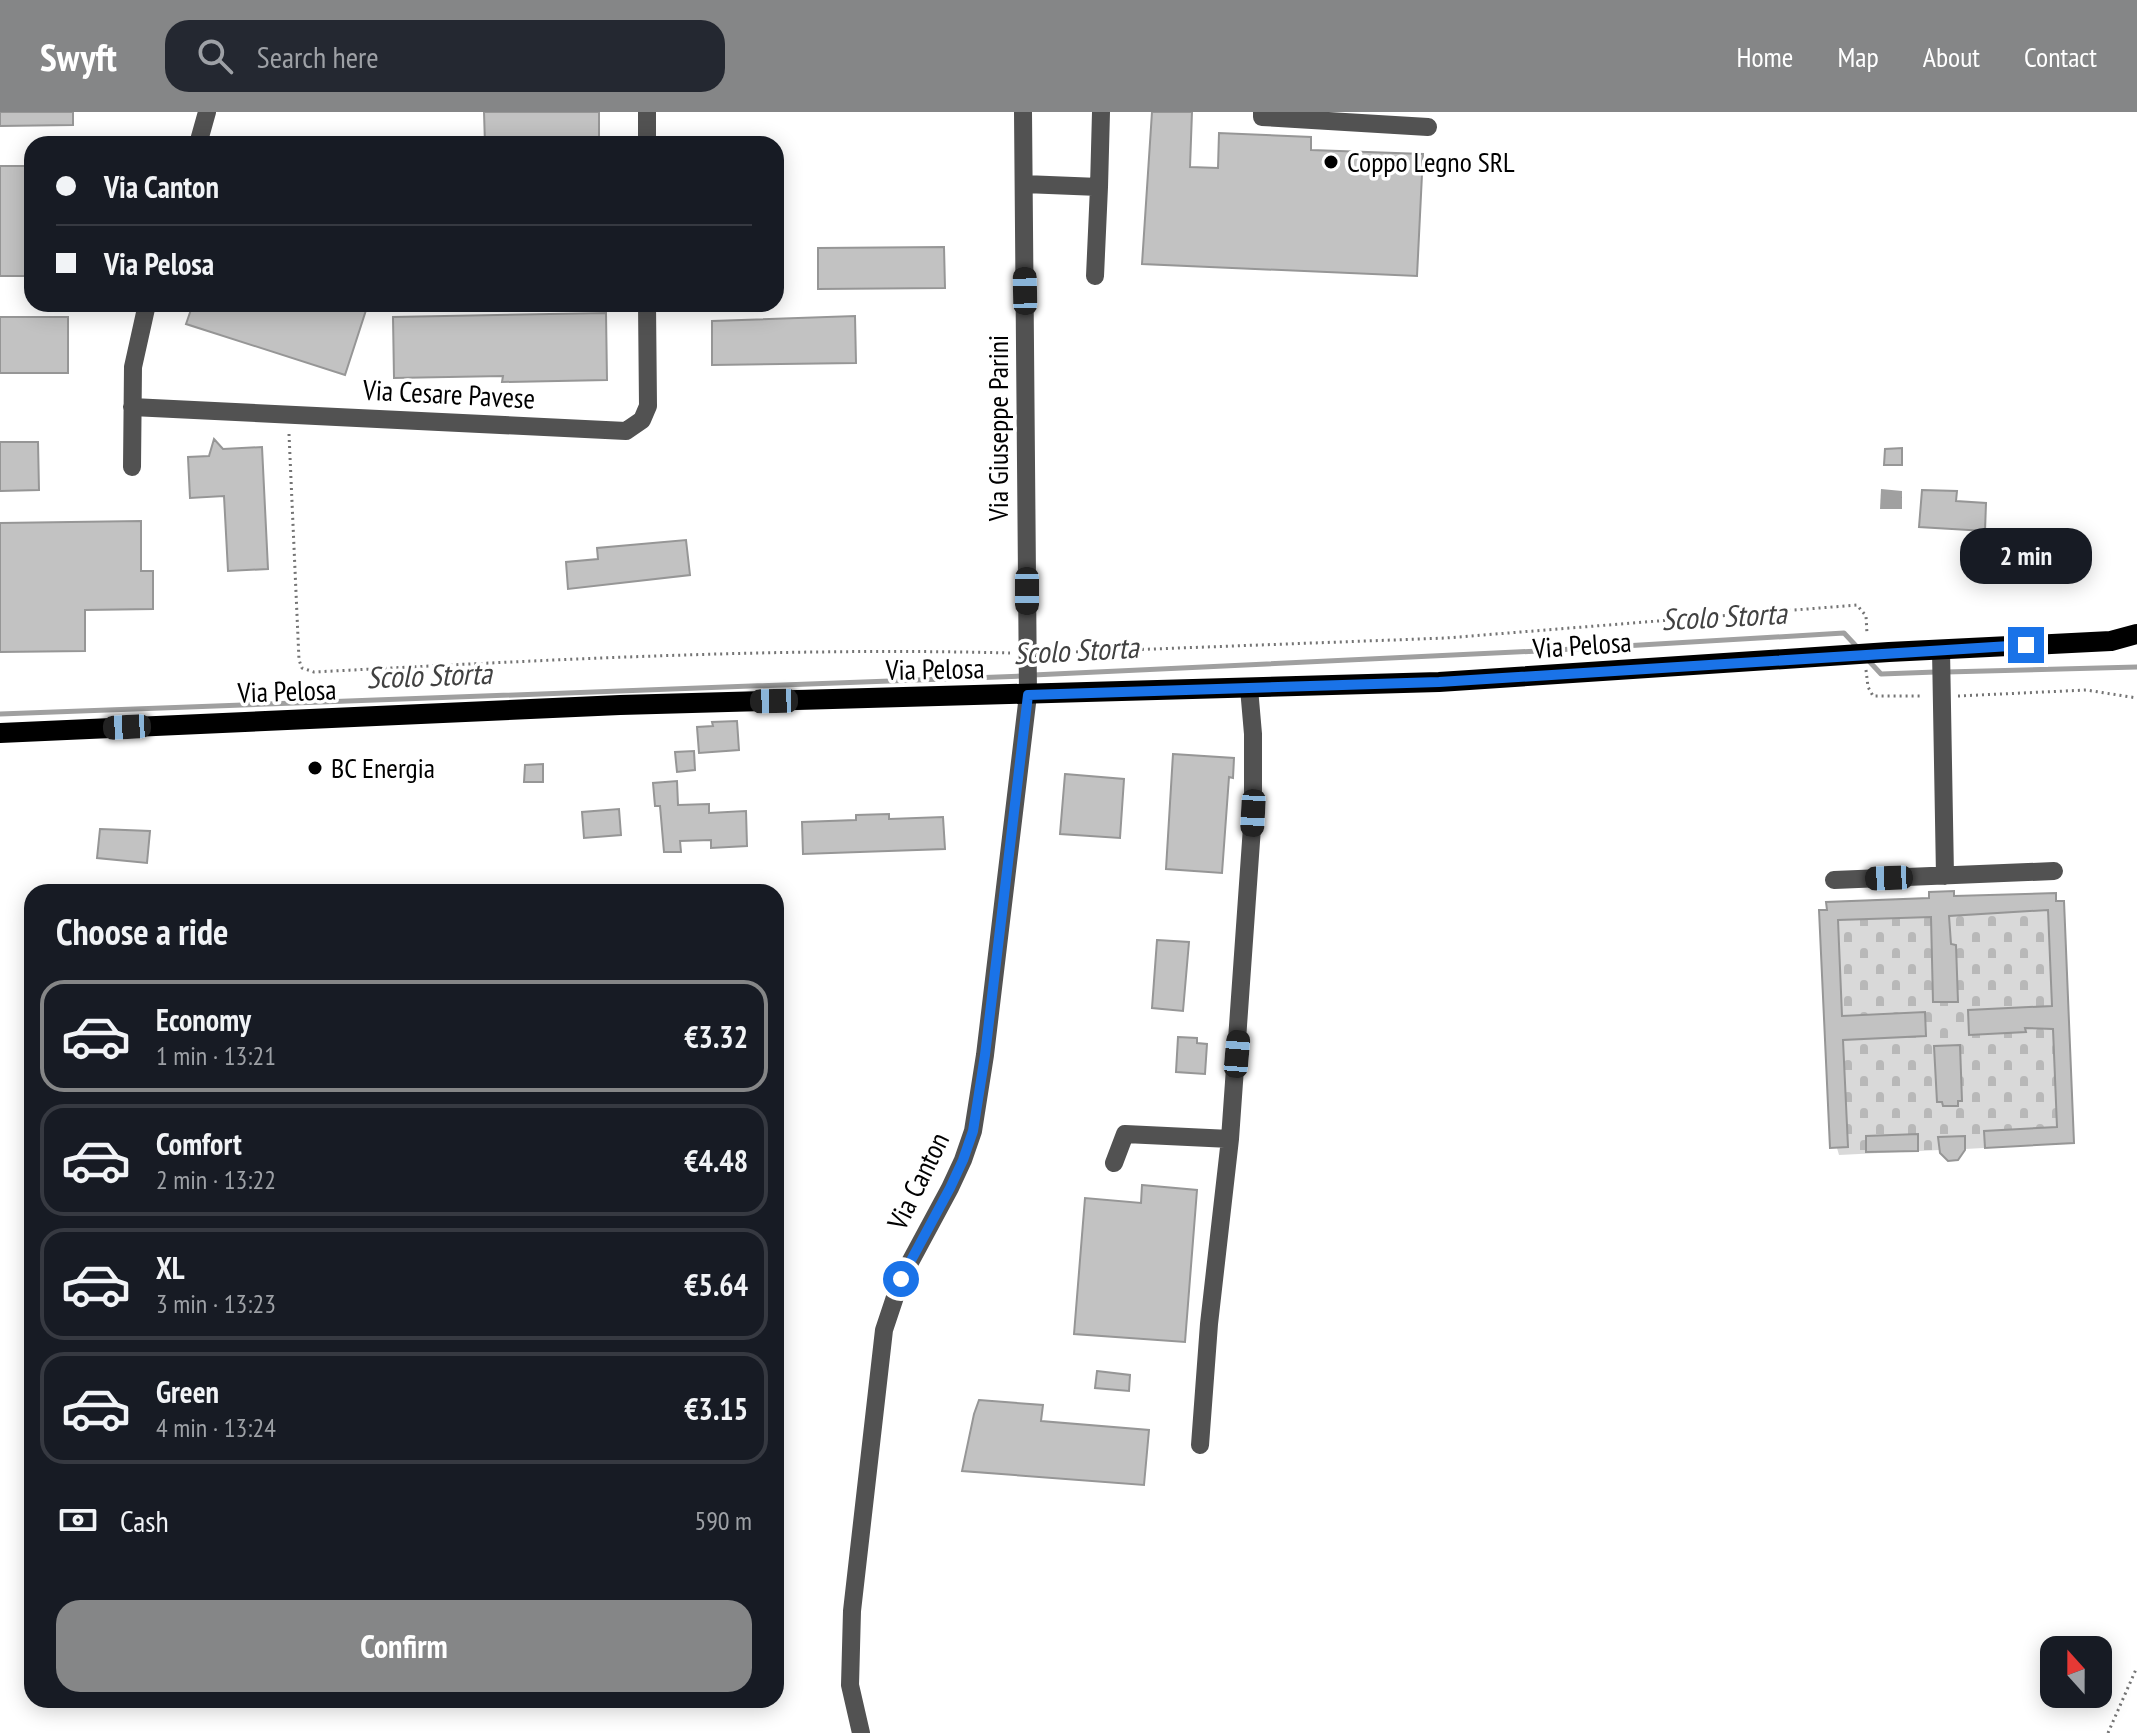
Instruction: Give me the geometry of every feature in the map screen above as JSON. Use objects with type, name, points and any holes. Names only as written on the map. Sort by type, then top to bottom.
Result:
[{"type":"main road","name":"Via Pelosa","points":[[0,733],[620,705],[1028,691],[1439,682],[1889,652],[1941,656],[2111,641],[2137,634]]},
{"type":"main road","name":"Via Pelosa","points":[[2111,641],[2137,649]]},
{"type":"street","points":[[200,136],[207,112]]},
{"type":"street","points":[[647,112],[647,136]]},
{"type":"street","name":"Via Giuseppe Parini","points":[[1023,112],[1028,691]]},
{"type":"street","points":[[1095,276],[1101,112]]},
{"type":"street","points":[[1262,112],[1262,117],[1428,127]]},
{"type":"street","points":[[1024,184],[1099,187]]},
{"type":"street","points":[[132,467],[133,367],[145,312]]},
{"type":"street","name":"Via Cesare Pavese","points":[[132,407],[626,431],[642,420],[648,406],[647,312]]},
{"type":"street","points":[[1941,656],[1945,876]]},
{"type":"street","points":[[1200,1445],[1209,1324],[1230,1139],[1253,813],[1253,734],[1249,688]]},
{"type":"street","name":"Via Canton","points":[[861,1733],[850,1685],[852,1611],[882,1342],[891,1303],[901,1279],[950,1188],[973,1131],[987,1040],[1028,691]]},
{"type":"street","points":[[1834,880],[2054,871]]},
{"type":"street","points":[[1114,1163],[1125,1134],[1230,1139]]},
{"type":"path","points":[[288,414],[299,660],[302,668],[314,672],[745,654],[953,651],[1028,659],[1446,638],[1857,605],[1866,616],[1867,638]]},
{"type":"path","points":[[1865,663],[1868,687],[1873,696],[1941,690],[2086,690],[2137,698]]},
{"type":"path","points":[[2108,1733],[2137,1667]]},
{"type":"green space","points":[[1954,891],[1955,896],[1985,897],[2056,893],[2057,901],[2064,901],[2074,1143],[1965,1149],[1958,1160],[1948,1161],[1944,1152],[1939,1150],[1839,1155],[1837,1148],[1830,1148],[1819,910],[1826,909],[1826,902],[1929,899],[1929,892]]},
{"type":"water","points":[[1881,489],[1902,491],[1902,509],[1880,509]]},
{"type":"building","points":[[0,112],[73,112],[73,125],[0,126]]},
{"type":"building","points":[[484,112],[599,112],[599,136],[485,136]]},
{"type":"building","points":[[1152,112],[1192,112],[1190,167],[1218,168],[1219,133],[1311,137],[1311,150],[1423,154],[1417,276],[1142,264]]},
{"type":"building","points":[[0,166],[24,166],[24,276],[0,276]]},
{"type":"building","points":[[944,247],[945,288],[818,289],[818,248]]},
{"type":"building","points":[[190,312],[365,312],[345,375],[186,324]]},
{"type":"building","points":[[606,313],[607,380],[502,382],[503,376],[394,378],[393,317]]},
{"type":"building","points":[[855,316],[856,363],[712,365],[712,321]]},
{"type":"building","points":[[0,317],[68,317],[68,373],[0,373]]},
{"type":"building","points":[[214,439],[223,449],[262,447],[268,569],[228,571],[224,496],[190,498],[188,457],[209,456]]},
{"type":"building","points":[[0,442],[38,442],[39,490],[0,491]]},
{"type":"building","points":[[1902,448],[1902,465],[1884,465],[1885,449]]},
{"type":"building","points":[[1922,490],[1957,491],[1956,501],[1986,503],[1985,531],[1919,527]]},
{"type":"building","points":[[141,521],[141,571],[153,571],[153,609],[85,610],[85,651],[0,652],[0,523]]},
{"type":"building","points":[[686,540],[690,575],[568,589],[566,562],[598,559],[597,548]]},
{"type":"building","points":[[737,721],[739,750],[699,753],[697,727],[713,726],[712,722]]},
{"type":"building","points":[[694,751],[695,770],[677,772],[675,752]]},
{"type":"building","points":[[1173,754],[1234,758],[1233,778],[1229,777],[1222,873],[1166,869]]},
{"type":"building","points":[[543,764],[543,782],[524,782],[525,765]]},
{"type":"building","points":[[1065,774],[1124,779],[1120,838],[1060,834]]},
{"type":"building","points":[[677,781],[678,805],[709,804],[709,813],[746,811],[747,846],[711,848],[711,840],[680,841],[681,852],[664,852],[660,806],[655,806],[653,783]]},
{"type":"building","points":[[619,809],[621,835],[584,838],[582,812]]},
{"type":"building","points":[[889,814],[889,819],[943,817],[945,849],[803,854],[802,822],[856,820],[856,815]]},
{"type":"building","points":[[100,829],[150,831],[147,863],[97,858]]},
{"type":"building","points":[[1954,891],[1954,896],[2056,893],[2056,901],[2064,901],[2074,1143],[1985,1148],[1984,1131],[2057,1127],[2053,1029],[2025,1028],[2026,1032],[1969,1035],[1968,1010],[2052,1006],[2048,910],[1949,916],[1951,944],[1956,945],[1958,1002],[1933,1002],[1931,917],[1838,920],[1842,1016],[1925,1012],[1926,1036],[1843,1040],[1848,1147],[1830,1148],[1819,910],[1827,910],[1826,902],[1929,898],[1929,892]]},
{"type":"building","points":[[1157,940],[1189,942],[1183,1011],[1152,1008]]},
{"type":"building","points":[[1178,1037],[1197,1038],[1197,1043],[1207,1044],[1205,1074],[1176,1072]]},
{"type":"building","points":[[1960,1045],[1962,1101],[1958,1101],[1958,1106],[1943,1106],[1942,1102],[1937,1102],[1934,1046]]},
{"type":"building","points":[[1918,1134],[1918,1151],[1866,1152],[1866,1136]]},
{"type":"building","points":[[1965,1136],[1965,1150],[1958,1160],[1948,1161],[1940,1153],[1938,1137]]},
{"type":"building","points":[[1142,1185],[1197,1190],[1185,1342],[1074,1334],[1085,1198],[1141,1203]]},
{"type":"building","points":[[1097,1371],[1130,1375],[1129,1391],[1095,1388]]},
{"type":"building","points":[[979,1400],[1043,1405],[1041,1421],[1149,1430],[1144,1485],[962,1471]]},
{"type":"waterway","name":"Scolo Storta","points":[[1033,675],[1844,633],[1859,649]]},
{"type":"waterway","name":"Scolo Storta","points":[[1868,660],[1881,674],[1936,672]]},
{"type":"waterway","name":"Scolo Storta","points":[[1946,672],[2137,667]]},
{"type":"waterway","name":"Scolo Storta","points":[[0,714],[1023,676]]},
{"type":"place","name":"Coppo Legno SRL","points":[[1331,162]]},
{"type":"place","name":"BC Energia","points":[[315,768]]},
{"type":"route","points":[[901,1279],[950,1188],[973,1131],[1028,695],[1439,682],[2026,645]]}]
